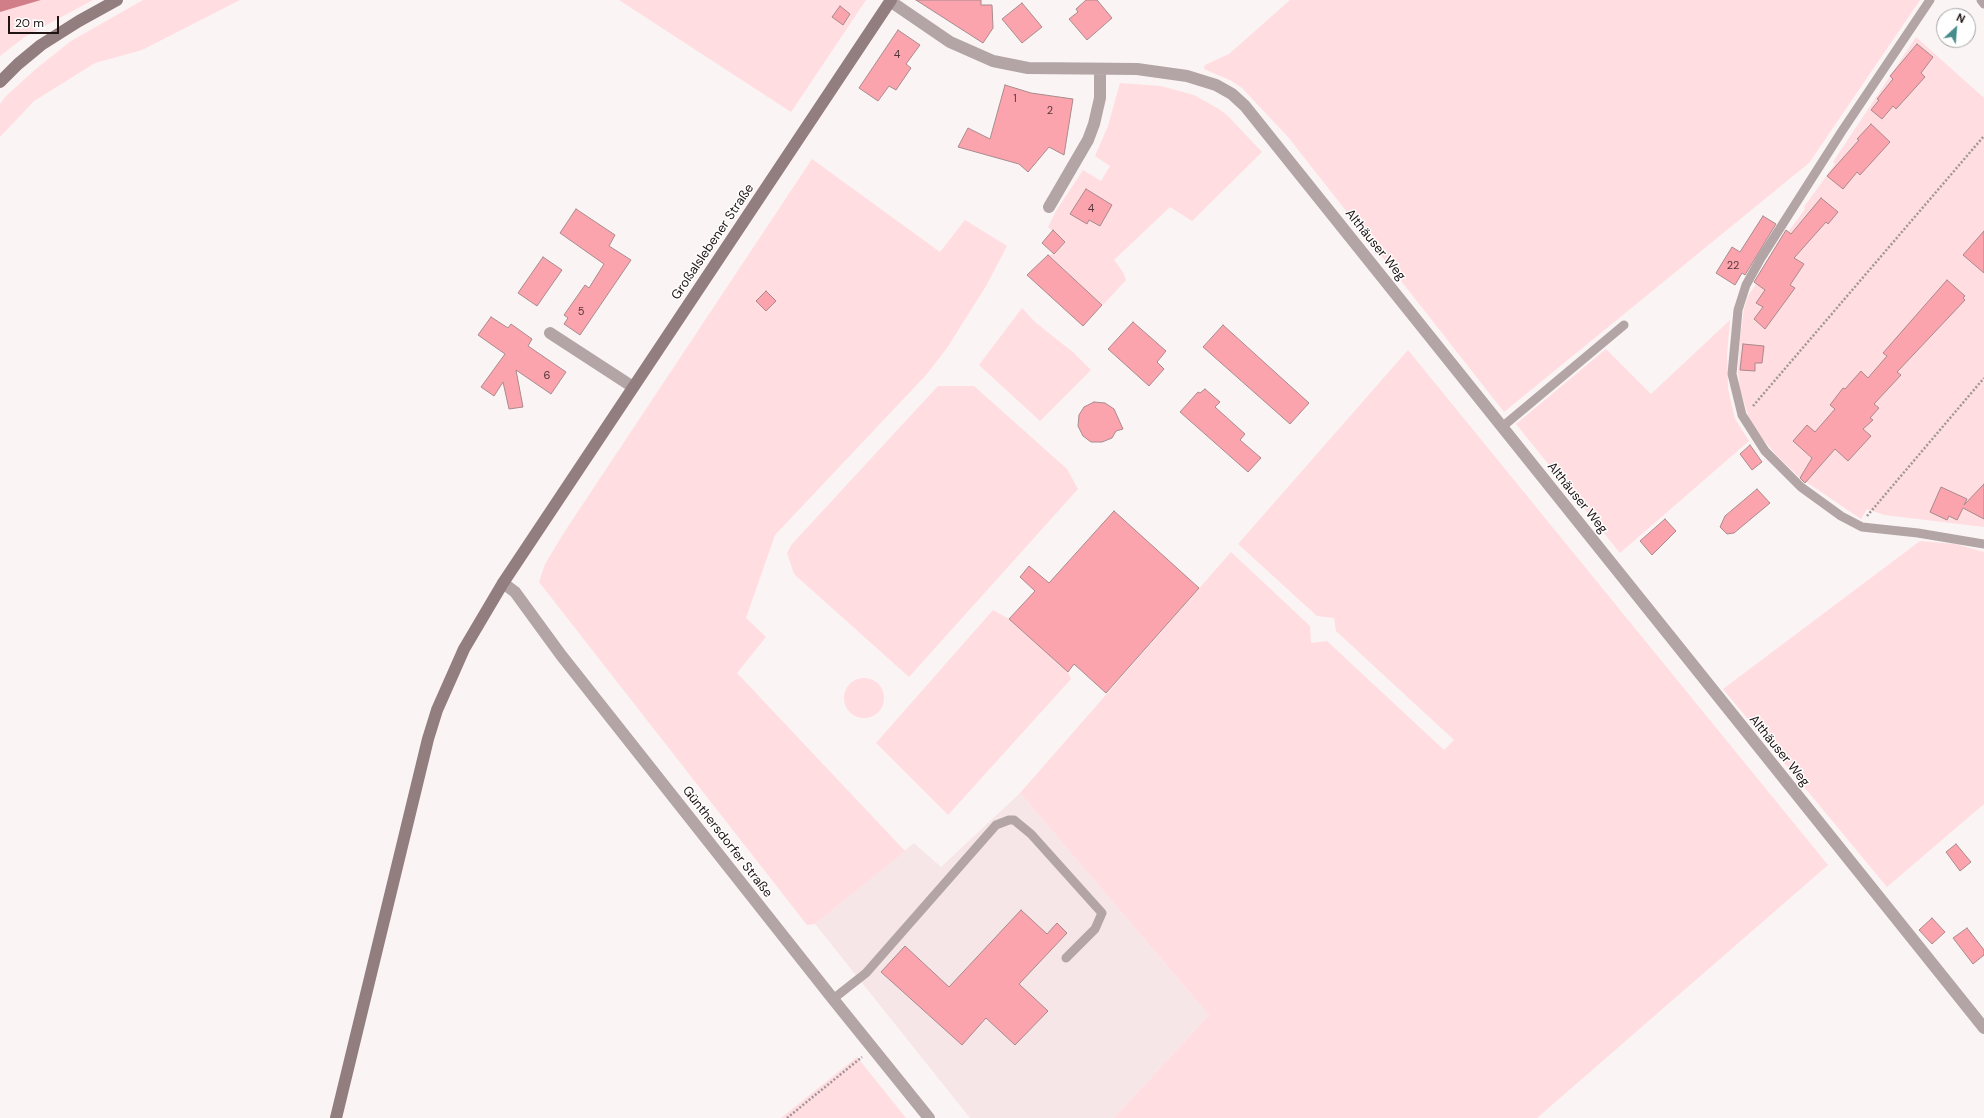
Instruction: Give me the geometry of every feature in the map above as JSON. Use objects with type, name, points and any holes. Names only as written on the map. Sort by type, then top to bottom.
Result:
[{"type":"main road","points":[[0,82],[18,64],[41,45],[79,20],[117,0]]},
{"type":"main road","name":"Großalslebener Straße","points":[[336,1118],[426,745],[437,710],[464,649],[503,583],[890,0]]},
{"type":"street","name":"Althäuser Weg","points":[[890,0],[950,42],[993,61],[1028,68],[1137,69],[1187,76],[1216,85],[1232,94],[1245,106],[1984,1028]]},
{"type":"street","points":[[1049,207],[1088,140],[1094,124],[1100,98],[1100,69]]},
{"type":"street","points":[[550,333],[633,387]]},
{"type":"street","name":"Günthersdorfer Straße","points":[[503,583],[515,592],[561,655],[929,1118]]},
{"type":"lane","points":[[1930,0],[1842,131],[1761,258],[1746,285],[1738,310],[1732,374],[1742,415],[1765,451],[1790,477],[1841,516],[1862,527],[1946,537],[1984,544]]},
{"type":"lane","points":[[1981,0],[1984,4]]},
{"type":"lane","points":[[1502,427],[1624,326]]},
{"type":"lane","points":[[833,999],[866,973],[996,825],[1009,820],[1014,820],[1032,834],[1102,913],[1094,929],[1066,958]]},
{"type":"path","points":[[1742,415],[1754,405],[1984,136]]},
{"type":"path","points":[[1862,527],[1870,510],[1984,378]]},
{"type":"path","points":[[787,1118],[873,1048]]},
{"type":"shaded area","points":[[0,0],[41,0],[0,12]]},
{"type":"shaded area","points":[[41,0],[93,0],[26,36],[0,56],[0,12]]},
{"type":"shaded area","points":[[143,0],[240,0],[142,50],[95,63],[34,101],[0,137],[0,104],[6,96],[37,68],[71,41]]},
{"type":"shaded area","points":[[619,0],[866,0],[791,112]]},
{"type":"shaded area","points":[[1290,0],[1920,0],[1809,163],[1504,412],[1288,137],[1243,89],[1232,81],[1204,69],[1205,65],[1229,54]]},
{"type":"shaded area","points":[[1916,37],[1984,98],[1984,527],[1884,515],[1867,509],[1861,519],[1799,477],[1776,455],[1758,433],[1749,418],[1740,389],[1738,372],[1740,337],[1744,309],[1748,296],[1768,266],[1765,264],[1805,209],[1804,207],[1835,164],[1833,162]]},
{"type":"shaded area","points":[[1120,83],[1161,86],[1194,95],[1219,109],[1228,116],[1262,152],[1192,221],[1170,207],[1114,260],[1123,272],[1126,280],[1103,305],[1048,255],[1054,254],[1065,242],[1048,227],[1056,211],[1083,170],[1101,181],[1110,166],[1095,156],[1108,126]]},
{"type":"shaded area","points":[[812,159],[940,252],[965,220],[1007,246],[986,286],[947,348],[926,375],[775,535],[746,618],[766,637],[737,673],[905,851],[815,924],[807,925],[539,582],[545,564],[565,531]]},
{"type":"shaded area","points":[[1022,308],[1035,322],[1074,353],[1091,370],[1040,421],[979,365]]},
{"type":"shaded area","points":[[1730,320],[1727,354],[1728,389],[1735,419],[1749,441],[1620,553],[1516,424],[1606,349],[1651,394]]},
{"type":"shaded area","points":[[1408,350],[1828,865],[1537,1118],[1114,1118],[1209,1015],[1020,793],[1231,552],[1310,626],[1311,643],[1327,641],[1444,750],[1454,740],[1336,631],[1334,618],[1317,616],[1238,544]]},
{"type":"shaded area","points":[[938,386],[974,386],[1067,469],[1078,489],[909,677],[794,574],[787,553],[792,544]]},
{"type":"shaded area","points":[[1920,541],[1955,544],[1984,552],[1984,804],[1887,887],[1723,689]]},
{"type":"shaded area","points":[[993,610],[1009,619],[1068,672],[1071,679],[948,815],[876,743]]},
{"type":"shaded area","points":[[868,678],[875,681],[881,687],[884,698],[883,706],[875,715],[868,718],[860,718],[853,715],[845,706],[844,694],[847,687],[856,679]]},
{"type":"shaded area","points":[[1020,793],[1209,1015],[1114,1118],[970,1118],[815,924],[914,843],[941,867]]},
{"type":"shaded area","points":[[857,1057],[906,1118],[781,1118]]},
{"type":"building","points":[[916,0],[981,0],[981,5],[992,5],[993,28],[983,43]]},
{"type":"building","points":[[1086,0],[1097,0],[1112,18],[1087,40],[1069,19],[1078,12],[1076,9]]},
{"type":"building","points":[[1022,3],[1042,27],[1022,43],[1002,19]]},
{"type":"building","points":[[840,6],[850,14],[843,25],[832,17]]},
{"type":"building","points":[[898,30],[920,45],[906,64],[911,68],[896,90],[889,86],[878,101],[859,88]]},
{"type":"building","points":[[1917,44],[1933,57],[1921,73],[1925,77],[1896,109],[1893,106],[1882,119],[1871,110],[1879,100],[1877,99],[1893,79],[1890,76]]},
{"type":"building","points":[[1005,85],[1031,93],[1073,99],[1064,155],[1049,147],[1028,172],[1019,164],[958,147],[968,128],[990,139]]},
{"type":"building","points":[[1871,124],[1890,142],[1860,175],[1857,172],[1843,189],[1827,176]]},
{"type":"building","points":[[1086,189],[1112,205],[1100,226],[1089,220],[1087,224],[1070,214]]},
{"type":"building","points":[[1821,198],[1838,212],[1828,224],[1826,222],[1794,258],[1804,264],[1790,285],[1795,288],[1765,329],[1754,319],[1763,307],[1756,303],[1765,290],[1754,282],[1786,230],[1791,234]]},
{"type":"building","points":[[576,209],[615,235],[609,246],[631,260],[580,335],[564,324],[568,318],[564,315],[585,285],[589,288],[604,264],[560,233]]},
{"type":"building","points":[[1763,216],[1776,224],[1745,275],[1742,273],[1735,285],[1716,273],[1732,247],[1740,252]]},
{"type":"building","points":[[1053,230],[1065,242],[1054,254],[1042,243]]},
{"type":"building","points":[[1984,231],[1984,273],[1963,255]]},
{"type":"building","points":[[1048,255],[1102,305],[1083,326],[1027,275]]},
{"type":"building","points":[[543,257],[562,270],[537,306],[518,293]]},
{"type":"building","points":[[1947,280],[1965,296],[1963,298],[1965,300],[1897,372],[1901,375],[1874,404],[1879,408],[1870,418],[1873,420],[1863,429],[1871,436],[1848,461],[1835,449],[1805,483],[1800,478],[1812,458],[1793,441],[1807,425],[1815,432],[1835,409],[1830,405],[1843,388],[1845,389],[1861,371],[1868,378],[1887,356],[1883,353]]},
{"type":"building","points":[[766,291],[776,301],[766,311],[756,301]]},
{"type":"building","points":[[491,317],[508,328],[511,324],[532,339],[528,346],[566,372],[551,394],[516,370],[523,407],[509,409],[503,382],[494,396],[481,387],[505,354],[478,335]]},
{"type":"building","points":[[1133,322],[1166,351],[1157,362],[1164,369],[1149,386],[1108,349]]},
{"type":"building","points":[[1223,325],[1309,403],[1290,424],[1203,347]]},
{"type":"building","points":[[1743,344],[1764,346],[1762,363],[1755,363],[1755,371],[1740,370]]},
{"type":"building","points":[[1205,389],[1220,402],[1215,407],[1245,434],[1240,440],[1261,458],[1248,472],[1180,412],[1198,392],[1200,393]]},
{"type":"building","points":[[1094,402],[1105,403],[1114,409],[1123,429],[1116,431],[1112,438],[1102,442],[1091,442],[1083,436],[1078,426],[1079,415],[1084,407]]},
{"type":"building","points":[[1750,445],[1762,462],[1752,470],[1740,454]]},
{"type":"building","points":[[1984,484],[1984,519],[1963,508],[1957,520],[1949,516],[1947,520],[1930,512],[1941,487],[1967,499],[1964,505]]},
{"type":"building","points":[[1757,489],[1770,503],[1734,533],[1727,534],[1720,527],[1725,516]]},
{"type":"building","points":[[1114,511],[1199,588],[1106,693],[1074,664],[1068,672],[1009,619],[1035,591],[1020,577],[1029,566],[1049,583]]},
{"type":"building","points":[[1665,519],[1676,531],[1652,555],[1640,541]]},
{"type":"building","points":[[1956,844],[1971,862],[1960,871],[1946,852]]},
{"type":"building","points":[[1021,910],[1047,934],[1057,923],[1067,933],[1019,984],[1048,1011],[1015,1045],[986,1018],[962,1045],[881,972],[905,946],[949,987]]},
{"type":"building","points":[[1932,918],[1945,932],[1932,944],[1919,930]]},
{"type":"building","points":[[1967,928],[1984,950],[1984,955],[1973,964],[1953,938]]}]
